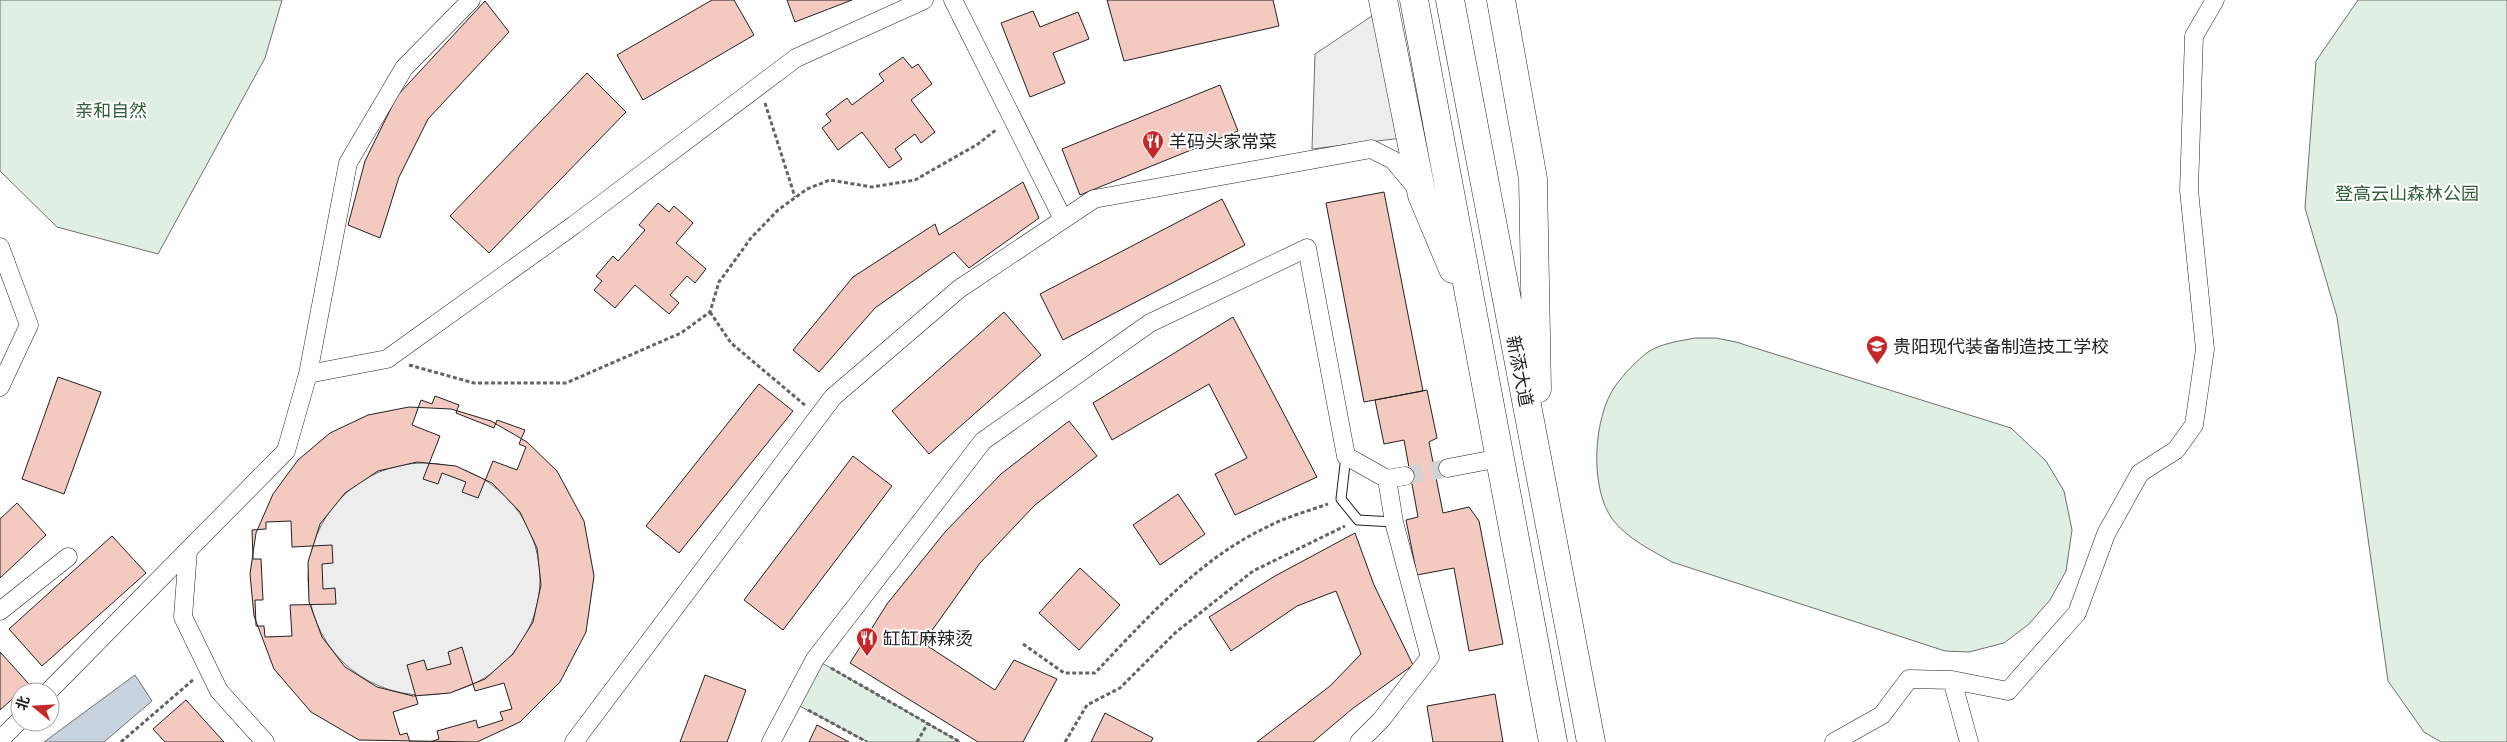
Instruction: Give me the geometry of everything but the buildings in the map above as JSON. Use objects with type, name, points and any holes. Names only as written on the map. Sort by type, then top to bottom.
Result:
[{"type":"main road","points":[[1383,0],[1422,195],[1474,320]]},
{"type":"main road","name":"新添大道","points":[[1414,0],[1553,742]]},
{"type":"main road","name":"新添大道","points":[[1450,0],[1591,742]]},
{"type":"main road","points":[[1501,0],[1533,179],[1539,468]]},
{"type":"street","points":[[58,682],[286,451],[308,374],[348,163],[404,68],[471,0]]},
{"type":"street","points":[[308,374],[387,359],[574,225],[796,58],[924,0]]},
{"type":"street","points":[[953,0],[1063,220]]},
{"type":"street","points":[[1834,742],[1882,715],[1909,679],[1952,680],[2008,691],[2077,613],[2106,534],[2140,473],[2176,450],[2194,425],[2205,349],[2189,190],[2194,36],[2215,0]]},
{"type":"street","points":[[574,742],[833,397],[959,289],[1094,199],[1371,149],[1393,160],[1422,195]]},
{"type":"street","points":[[0,247],[29,325],[0,386]]},
{"type":"street","points":[[771,742],[815,658],[983,441],[1150,324],[1307,248],[1346,456],[1387,479],[1405,476]]},
{"type":"street","points":[[1448,468],[1500,458]]},
{"type":"street","points":[[1359,742],[1381,720],[1430,657],[1394,522],[1387,479]]},
{"type":"street","points":[[188,550],[183,617],[219,692],[265,742]]},
{"type":"street","points":[[0,611],[68,556]]},
{"type":"street","points":[[1952,680],[1969,742]]},
{"type":"street","points":[[0,740],[10,730]]},
{"type":"lane","points":[[1346,456],[1341,499],[1358,520],[1394,522]]},
{"type":"path","points":[[760,86],[795,197]]},
{"type":"path","points":[[387,359],[474,383],[566,383],[681,333],[710,312],[719,282],[751,238],[778,210],[807,188],[830,180],[872,187],[915,180],[978,144],[1012,117]]},
{"type":"path","points":[[710,312],[731,343],[818,416]]},
{"type":"path","points":[[1022,644],[1064,673],[1095,673],[1142,624],[1208,563],[1267,527],[1341,499]]},
{"type":"path","points":[[1065,742],[1088,705],[1120,688],[1176,633],[1253,571],[1358,520]]},
{"type":"path","points":[[815,658],[960,742]]},
{"type":"path","points":[[121,742],[207,668]]},
{"type":"path","points":[[792,702],[867,742]]},
{"type":"path","points":[[917,742],[928,724]]},
{"type":"green space","name":"亲和自然","points":[[0,0],[282,0],[265,58],[158,254],[57,227],[0,171]]},
{"type":"green space","name":"登高云山森林公园","points":[[2358,0],[2507,0],[2507,742],[2441,742],[2424,732],[2388,681],[2337,317],[2305,208],[2316,61]]},
{"type":"green space","points":[[1695,338],[1716,338],[1736,342],[2011,428],[2046,461],[2064,491],[2072,530],[2066,571],[2050,600],[2029,624],[2004,643],[1969,652],[1945,651],[1672,562],[1633,538],[1613,520],[1605,507],[1600,490],[1597,472],[1597,452],[1602,415],[1608,398],[1616,385],[1644,355],[1665,344]]},
{"type":"green space","points":[[815,659],[960,742],[868,742],[792,702]]},
{"type":"shaded area","points":[[1378,12],[1402,138],[1312,149],[1315,54]]},
{"type":"shaded area","points":[[413,463],[435,463],[458,468],[479,476],[498,489],[514,505],[527,524],[535,545],[540,568],[538,602],[527,634],[514,653],[498,669],[479,682],[458,690],[435,695],[413,695],[390,690],[369,682],[350,669],[334,653],[321,634],[313,613],[308,590],[308,568],[313,545],[321,524],[334,505],[350,489],[369,476],[390,468]]},
{"type":"shaded area","points":[[135,675],[152,701],[104,742],[44,742]]},
{"type":"tunnel","points":[[1405,476],[1448,468]]},
{"type":"place","name":"羊码头家常菜","points":[[1153,160]]},
{"type":"place","name":"贵阳现代装备制造技工学校","points":[[1877,365]]},
{"type":"place","name":"缸缸麻辣烫","points":[[867,657]]}]
